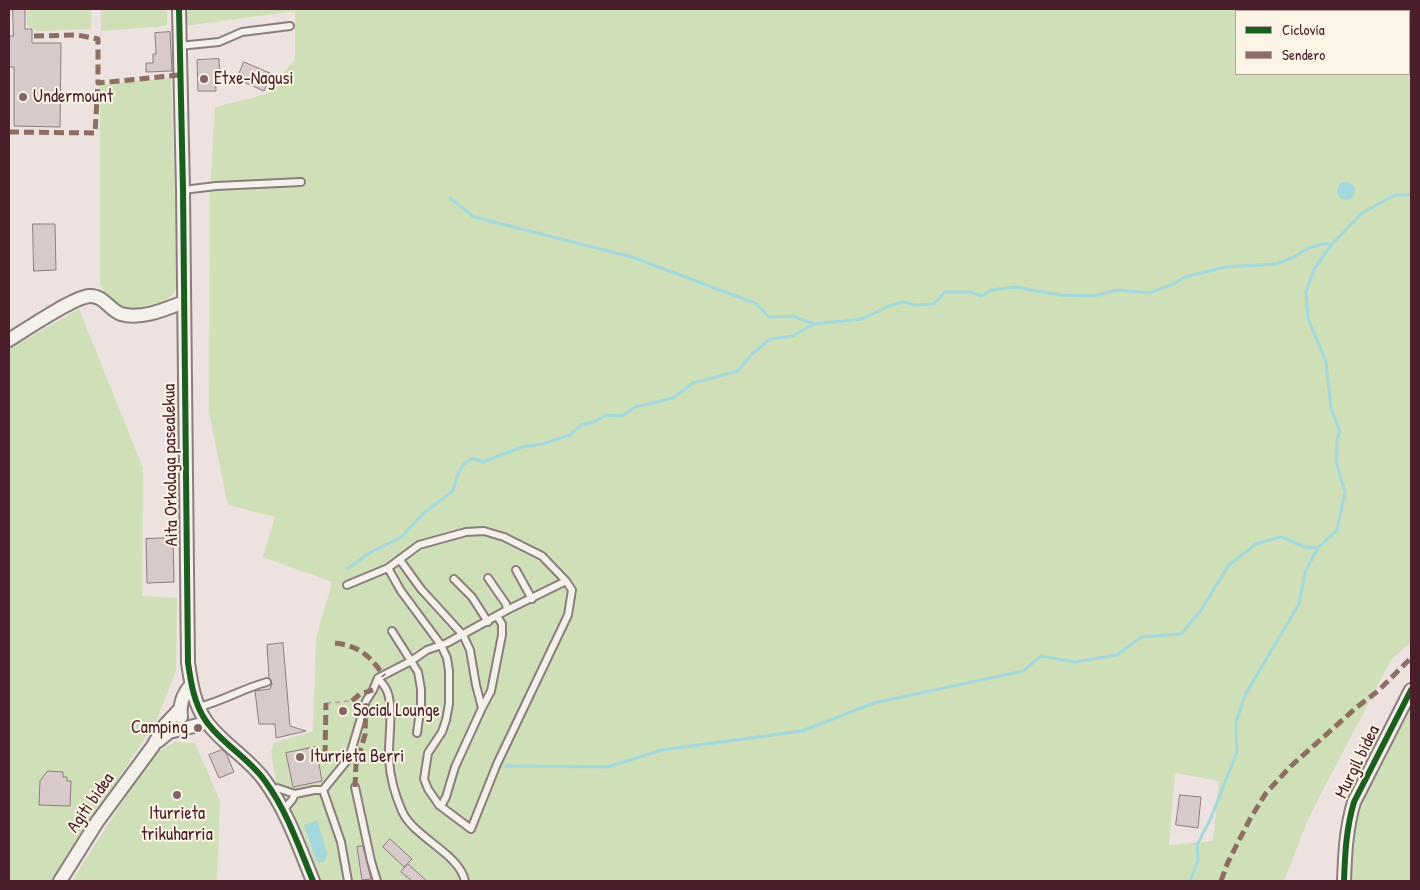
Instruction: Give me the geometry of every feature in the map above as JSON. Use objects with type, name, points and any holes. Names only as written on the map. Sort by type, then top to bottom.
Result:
[{"type":"street","name":"Aita Orkolaga pasealekua","points":[[179,9],[183,190],[188,663],[191,685],[206,721],[248,762],[272,791],[283,810],[313,881]]},
{"type":"street","points":[[9,340],[66,306],[89,296],[98,297],[112,309],[130,316],[139,316],[184,302]]},
{"type":"street","name":"Agiti bidea","points":[[60,881],[97,822],[165,725],[180,709],[184,693],[191,685]]},
{"type":"street","name":"Murgil bidea","points":[[1344,881],[1345,841],[1354,802],[1411,690]]},
{"type":"street","points":[[180,709],[183,729]]},
{"type":"street","name":"Agiti bidea","points":[[152,746],[169,732],[198,725],[206,721]]},
{"type":"lane","points":[[179,46],[219,42],[242,32],[290,26]]},
{"type":"lane","points":[[183,190],[216,186],[301,182]]},
{"type":"lane","points":[[347,585],[388,568],[419,546],[466,532],[484,531],[504,536],[542,556],[572,590],[568,616],[497,764],[471,828],[441,806],[428,789],[424,779],[428,752],[442,732],[449,704],[449,671],[441,645],[401,591],[388,568]]},
{"type":"lane","points":[[400,560],[421,588],[463,634],[470,650],[482,708]]},
{"type":"lane","points":[[516,570],[532,599]]},
{"type":"lane","points":[[488,578],[506,604],[507,610]]},
{"type":"lane","points":[[454,580],[472,596],[488,622]]},
{"type":"lane","points":[[323,790],[349,758],[366,701],[378,678],[411,661],[427,650],[488,622],[507,610],[566,581]]},
{"type":"lane","points":[[441,806],[446,797],[455,767],[491,691],[502,635],[502,624],[497,616]]},
{"type":"lane","points":[[392,631],[418,672],[421,689],[421,717],[417,733]]},
{"type":"lane","points":[[378,678],[388,693],[390,770],[394,792],[410,823],[454,862],[462,872],[465,881]]},
{"type":"lane","points":[[199,707],[251,686],[268,682]]},
{"type":"lane","points":[[356,787],[377,881]]},
{"type":"lane","points":[[272,791],[277,788],[295,794],[323,790]]},
{"type":"lane","points":[[323,790],[341,842],[348,881]]},
{"type":"lane","points":[[283,810],[295,794]]},
{"type":"path","points":[[326,703],[352,702]]},
{"type":"green space","points":[[27,9],[91,9],[91,29],[38,31],[27,26]]},
{"type":"green space","points":[[101,9],[167,9],[167,26],[101,31]]},
{"type":"green space","points":[[185,9],[1411,9],[1411,642],[1391,660],[1309,817],[1284,881],[321,881],[304,836],[277,788],[271,752],[274,743],[313,731],[316,639],[332,582],[263,557],[275,517],[228,505],[209,412],[210,192],[215,107],[267,94],[295,59],[295,11],[185,26]],"holes":[[[1175,773],[1219,781],[1213,841],[1169,845]]]},
{"type":"green space","points":[[171,78],[178,288],[167,300],[136,309],[120,305],[107,296],[100,284],[100,85]]},
{"type":"green space","points":[[79,309],[143,468],[142,596],[177,598],[176,671],[156,721],[54,881],[9,881],[9,349]]},
{"type":"green space","points":[[1411,701],[1411,881],[1347,881],[1354,822],[1365,791]]},
{"type":"green space","points":[[175,742],[195,743],[220,801],[217,881],[72,881],[152,755]]},
{"type":"water","points":[[1346,182],[1352,185],[1355,191],[1352,197],[1346,200],[1340,197],[1337,191],[1340,185]]},
{"type":"water","points":[[317,820],[327,853],[325,861],[322,862],[318,862],[316,859],[304,825]]},
{"type":"building","points":[[13,9],[25,9],[25,29],[32,29],[32,43],[61,43],[60,127],[14,126],[14,67],[9,67],[9,36],[13,36]]},
{"type":"building","points":[[170,32],[172,71],[146,72],[146,63],[153,63],[153,54],[156,54],[155,33]]},
{"type":"building","points":[[219,59],[220,76],[215,76],[216,91],[198,91],[197,60]]},
{"type":"building","points":[[244,62],[272,74],[264,91],[237,79]]},
{"type":"building","points":[[33,224],[55,224],[56,270],[34,271]]},
{"type":"building","points":[[173,538],[174,582],[147,583],[146,539]]},
{"type":"building","points":[[283,643],[290,726],[306,731],[276,738],[275,724],[259,724],[255,691],[270,689],[272,684],[269,678],[267,645]]},
{"type":"building","points":[[316,747],[322,781],[293,787],[286,753]]},
{"type":"building","points":[[222,750],[226,753],[234,772],[219,778],[209,755]]},
{"type":"building","points":[[48,771],[63,772],[63,777],[67,777],[67,781],[71,781],[70,806],[39,805],[40,781]]},
{"type":"building","points":[[1180,795],[1201,797],[1198,828],[1176,825]]},
{"type":"building","points":[[390,839],[412,859],[404,867],[383,847]]},
{"type":"building","points":[[363,846],[371,879],[362,880],[357,847]]},
{"type":"building","points":[[408,864],[427,881],[412,881],[401,872]]},
{"type":"waterway","points":[[1190,881],[1198,861],[1197,845],[1210,820],[1237,752],[1236,722],[1245,695],[1299,604],[1306,570],[1318,548],[1337,530],[1345,492],[1336,461],[1337,439],[1340,432],[1331,408],[1326,362],[1308,318],[1306,293],[1314,269],[1332,244],[1362,213],[1395,195],[1411,195]]},
{"type":"waterway","points":[[450,198],[474,217],[632,257],[757,304],[769,317],[793,316],[814,324]]},
{"type":"waterway","points":[[347,569],[371,552],[400,538],[425,512],[453,491],[457,476],[463,465],[472,458],[483,462],[522,447],[543,444],[570,435],[581,425],[594,422],[606,415],[622,416],[635,407],[673,398],[693,383],[738,371],[752,354],[770,339],[792,336],[814,324],[862,319],[891,305],[903,302],[916,305],[934,304],[945,292],[969,292],[982,296],[991,290],[1015,287],[1061,295],[1093,296],[1118,290],[1149,293],[1171,285],[1185,277],[1225,267],[1276,264],[1292,258],[1309,248],[1322,244],[1332,244]]},
{"type":"waterway","points":[[506,766],[607,767],[662,750],[802,731],[874,703],[1023,671],[1041,656],[1075,662],[1117,655],[1141,637],[1181,634],[1201,610],[1229,565],[1256,544],[1281,537],[1305,547],[1318,548]]},
{"type":"marked path","points":[[34,36],[77,35],[98,39],[98,83],[180,75]]},
{"type":"marked path","points":[[9,132],[95,133],[98,83]]},
{"type":"marked path","points":[[335,643],[344,644],[364,653],[384,676]]},
{"type":"marked path","points":[[1221,881],[1228,862],[1266,793],[1291,766],[1357,707],[1378,691],[1411,658]]},
{"type":"marked path","points":[[352,701],[360,694],[373,690]]},
{"type":"marked path","points":[[355,787],[356,764],[365,735],[366,701]]},
{"type":"marked path","points":[[325,755],[326,703]]},
{"type":"cycle path","points":[[179,9],[189,671],[199,708],[206,721],[265,781],[280,804],[313,881]]},
{"type":"cycle path","points":[[1344,881],[1345,851],[1354,802],[1411,690]]},
{"type":"place","name":"Etxe-Nagusi","points":[[204,79]]},
{"type":"place","name":"Undermount","points":[[23,97]]},
{"type":"place","name":"Social Lounge","points":[[343,711]]},
{"type":"place","name":"Camping","points":[[198,728]]},
{"type":"place","name":"Iturrieta Berri","points":[[300,757]]},
{"type":"place","name":"Iturrieta trikuharria","points":[[177,795]]}]
